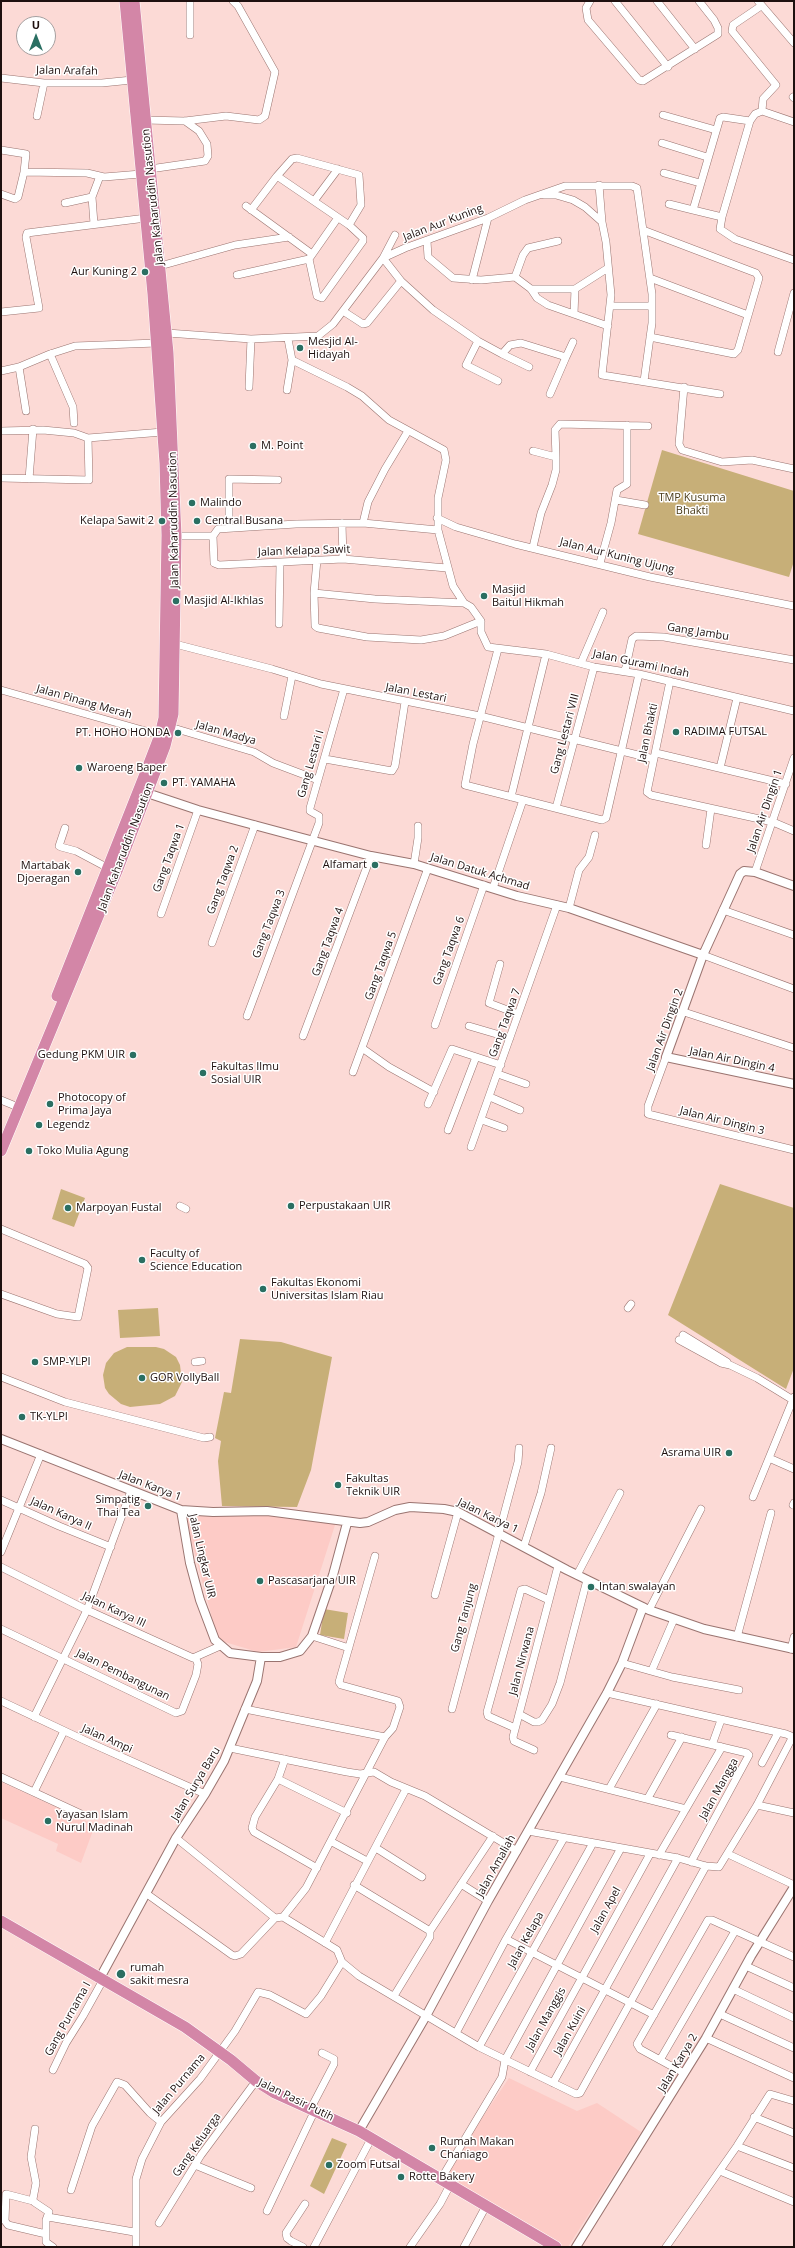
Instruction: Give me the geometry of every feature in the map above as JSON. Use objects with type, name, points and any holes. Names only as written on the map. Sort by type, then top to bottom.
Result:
[{"type":"highway","name":"Jalan Kaharuddin Nasution","points":[[1,1135],[147,793],[170,727],[173,707],[176,536],[163,432],[146,218],[145,120],[131,17],[125,1]]},
{"type":"highway","name":"Jalan Kaharuddin Nasution","points":[[1,1151],[113,870],[160,735],[164,718],[170,484],[167,333],[160,266],[132,80],[131,17],[134,1]]},
{"type":"highway","name":"Jalan Pasir Putih","points":[[1,1921],[185,2027],[220,2052],[256,2081],[275,2093],[359,2131],[556,2247]]},
{"type":"street","points":[[190,1],[190,35]]},
{"type":"street","points":[[145,120],[185,121],[226,116],[259,120],[266,112],[275,72],[238,6],[233,1]]},
{"type":"street","points":[[590,1],[586,8],[588,20],[639,80],[646,81],[718,34],[718,28],[714,20],[699,1]]},
{"type":"street","points":[[615,1],[668,67]]},
{"type":"street","points":[[657,1],[695,49]]},
{"type":"street","points":[[762,111],[763,98],[776,85],[732,31],[734,25],[760,4],[794,43]]},
{"type":"street","name":"Jalan Arafah","points":[[1,78],[44,83],[102,83],[132,80]]},
{"type":"street","points":[[37,116],[44,83]]},
{"type":"street","points":[[794,122],[762,111],[755,114],[750,121],[719,227],[722,232],[794,260]]},
{"type":"street","points":[[663,115],[716,130]]},
{"type":"street","points":[[693,210],[707,157],[721,117],[750,121]]},
{"type":"street","points":[[24,172],[87,173],[100,176],[145,171],[204,161],[208,156],[207,144],[199,131],[185,121]]},
{"type":"street","points":[[662,143],[707,157]]},
{"type":"street","points":[[1,150],[26,154],[24,172],[18,196],[15,199],[1,194]]},
{"type":"street","points":[[277,176],[314,201],[337,219],[349,225],[363,240],[322,298],[317,296],[311,256],[289,237],[249,208],[277,176],[295,158],[360,176],[361,205],[349,225]]},
{"type":"street","points":[[314,201],[338,169]]},
{"type":"street","points":[[664,174],[700,183]]},
{"type":"street","points":[[94,224],[92,197],[100,176]]},
{"type":"street","name":"Jalan Aur Kuning","points":[[383,258],[488,218],[540,196],[574,185],[632,186],[637,188],[643,230]]},
{"type":"street","points":[[599,185],[602,222],[606,242],[611,306],[602,374],[604,376],[684,387],[720,394]]},
{"type":"street","points":[[540,196],[556,195],[573,200],[585,207],[602,222]]},
{"type":"street","points":[[65,203],[92,197]]},
{"type":"street","points":[[669,204],[722,217]]},
{"type":"street","points":[[1,312],[39,308],[26,237],[27,233],[146,218]]},
{"type":"street","points":[[472,280],[488,218]]},
{"type":"street","points":[[237,276],[311,256],[337,219]]},
{"type":"street","points":[[644,381],[650,338],[652,306],[650,278],[643,230],[757,273],[759,278],[738,350],[733,354],[650,338]]},
{"type":"street","points":[[167,333],[251,339],[288,339],[322,333],[333,324],[383,258],[395,235]]},
{"type":"street","points":[[160,266],[230,246],[289,237]]},
{"type":"street","points":[[427,241],[428,254],[431,261],[452,278],[472,280],[515,277],[531,289],[537,298],[548,304],[585,320],[608,326]]},
{"type":"street","points":[[515,277],[523,255],[528,248],[558,241]]},
{"type":"street","points":[[383,258],[401,281],[433,310],[478,341],[529,367]]},
{"type":"street","points":[[531,289],[575,289],[608,268]]},
{"type":"street","points":[[650,278],[748,315]]},
{"type":"street","points":[[343,311],[364,324],[367,323],[401,281]]},
{"type":"street","points":[[574,314],[575,289]]},
{"type":"street","points":[[778,352],[794,292]]},
{"type":"street","points":[[611,306],[652,306]]},
{"type":"street","points":[[249,387],[251,339]]},
{"type":"street","points":[[287,390],[292,360],[288,339]]},
{"type":"street","points":[[478,341],[466,365],[498,381]]},
{"type":"street","points":[[550,394],[573,342]]},
{"type":"street","points":[[1,371],[19,367],[50,354],[75,346],[157,343]]},
{"type":"street","points":[[502,354],[506,348],[521,343],[566,357]]},
{"type":"street","points":[[50,354],[73,407],[74,423]]},
{"type":"street","points":[[292,360],[347,387],[370,402],[389,420],[444,450],[446,460],[438,498],[438,530],[453,586],[464,603]]},
{"type":"street","points":[[19,367],[26,411]]},
{"type":"street","points":[[684,387],[679,444],[682,450],[722,462],[752,460],[794,469]]},
{"type":"street","points":[[533,547],[541,513],[556,470],[555,430],[560,424],[648,426]]},
{"type":"street","points":[[600,563],[618,488],[627,484],[627,425]]},
{"type":"street","points":[[1,431],[33,429],[74,433],[88,438],[163,432]]},
{"type":"street","points":[[29,479],[33,429]]},
{"type":"street","points":[[363,523],[368,502],[385,468],[408,431]]},
{"type":"street","points":[[1,478],[89,480],[88,438]]},
{"type":"street","points":[[533,451],[556,457]]},
{"type":"street","points":[[229,527],[228,479],[278,480]]},
{"type":"street","points":[[616,500],[645,505]]},
{"type":"street","name":"Jalan Aur Kuning Ujung","points":[[437,518],[456,527],[515,544],[600,563],[650,577],[794,606]]},
{"type":"street","points":[[342,523],[343,560]]},
{"type":"street","points":[[176,536],[213,536],[217,529],[229,527],[342,523],[363,523],[438,530]]},
{"type":"street","name":"Jalan Kelapa Sawit","points":[[213,536],[214,563],[216,565],[280,564],[317,560],[343,560],[447,568]]},
{"type":"street","points":[[314,593],[375,599],[464,603],[471,607],[481,621],[435,639],[367,637],[316,627],[314,593],[317,560]]},
{"type":"street","points":[[279,624],[280,564]]},
{"type":"street","points":[[581,663],[603,612]]},
{"type":"street","name":"Jalan Gurami Indah","points":[[481,621],[484,642],[488,646],[498,649],[546,654],[594,666],[670,681],[794,712]]},
{"type":"street","name":"Gang Jambu","points":[[625,671],[632,638],[636,636],[664,637],[794,660]]},
{"type":"street","name":"Jalan Lestari","points":[[175,644],[344,689],[480,716],[621,751],[720,768],[786,784]]},
{"type":"street","points":[[498,649],[480,716],[465,785],[604,820],[639,674]]},
{"type":"street","points":[[511,797],[546,654]]},
{"type":"street","name":"Gang Lestari VIII","points":[[556,808],[594,666]]},
{"type":"street","points":[[284,716],[292,676]]},
{"type":"street","name":"Jalan Bhakti","points":[[670,681],[647,789],[651,795],[712,809]]},
{"type":"street","name":"Gang Lestari I","points":[[313,840],[319,818],[310,811],[310,808],[344,689]]},
{"type":"street","name":"Jalan Pinang Merah","points":[[1,690],[160,735]]},
{"type":"street","points":[[720,768],[737,698]]},
{"type":"street","points":[[325,759],[392,771],[395,766],[405,702]]},
{"type":"street","name":"Jalan Madya","points":[[170,727],[254,752],[273,763],[318,780]]},
{"type":"street","name":"Jalan Air Dingin 1","points":[[756,872],[792,768],[794,758]]},
{"type":"street","name":"Jalan Datuk Achmad","points":[[147,793],[198,810],[371,856],[414,864],[557,906],[569,908],[703,955]]},
{"type":"street","name":"Gang Taqwa 6","points":[[435,1025],[523,800]]},
{"type":"street","points":[[706,845],[712,809],[773,822],[794,831]]},
{"type":"street","name":"Gang Taqwa 1","points":[[161,914],[198,810]]},
{"type":"street","name":"Gang Taqwa 2","points":[[212,942],[255,825]]},
{"type":"street","points":[[414,864],[418,838],[418,826]]},
{"type":"street","points":[[65,828],[59,846],[61,848],[76,851],[113,870]]},
{"type":"street","points":[[569,908],[579,870],[589,856],[595,835]]},
{"type":"street","name":"Gang Taqwa 3","points":[[247,1016],[313,840]]},
{"type":"street","name":"Gang Taqwa 4","points":[[303,1036],[317,1004],[371,856]]},
{"type":"street","name":"Gang Taqwa 5","points":[[353,1072],[428,868]]},
{"type":"street","points":[[794,886],[756,872],[744,871],[740,874],[703,955],[794,989]]},
{"type":"street","name":"Gang Taqwa 7","points":[[471,1147],[482,1120],[557,906]]},
{"type":"street","points":[[723,910],[794,935]]},
{"type":"street","name":"Jalan Air Dingin 2","points":[[647,1112],[666,1057],[684,1012],[703,955]]},
{"type":"street","points":[[500,964],[489,1003],[518,1014]]},
{"type":"street","points":[[684,1012],[794,1048]]},
{"type":"street","points":[[468,1026],[510,1038]]},
{"type":"street","points":[[362,1048],[389,1067],[434,1092]]},
{"type":"street","points":[[428,1104],[451,1050],[454,1049],[501,1065]]},
{"type":"street","points":[[448,1130],[476,1057]]},
{"type":"street","name":"Jalan Air Dingin 4","points":[[666,1057],[794,1084]]},
{"type":"street","points":[[498,1074],[526,1084]]},
{"type":"street","points":[[490,1097],[520,1110]]},
{"type":"street","points":[[1,1100],[13,1105]]},
{"type":"street","name":"Jalan Air Dingin 3","points":[[647,1112],[656,1116],[794,1150]]},
{"type":"street","points":[[482,1120],[504,1128]]},
{"type":"street","points":[[1,1229],[85,1264],[88,1268],[78,1317],[57,1314],[1,1294]]},
{"type":"street","points":[[681,1337],[721,1363],[730,1365],[794,1398],[753,1497]]},
{"type":"street","points":[[1,1377],[65,1402],[204,1438],[210,1437]]},
{"type":"street","name":"Jalan Karya 1","points":[[1,1439],[181,1510],[213,1512],[266,1511],[347,1523],[368,1522],[395,1510],[410,1507],[444,1509],[458,1512],[524,1546],[558,1566],[646,1608],[674,1619],[737,1637],[792,1649]]},
{"type":"street","name":"Gang Tanjung","points":[[452,1709],[498,1532],[518,1462],[519,1448]]},
{"type":"street","points":[[524,1546],[541,1493],[551,1448]]},
{"type":"street","points":[[1,1552],[18,1507],[41,1454]]},
{"type":"street","points":[[769,1458],[794,1469]]},
{"type":"street","points":[[34,1717],[87,1610],[131,1491]]},
{"type":"street","points":[[577,1575],[620,1494]]},
{"type":"street","name":"Jalan Karya II","points":[[1,1500],[111,1547]]},
{"type":"street","points":[[646,1608],[701,1509]]},
{"type":"street","name":"Jalan Lingkar UIR","points":[[181,1510],[190,1563],[200,1600],[215,1640],[220,1646]]},
{"type":"street","points":[[435,1595],[458,1512]]},
{"type":"street","points":[[737,1637],[771,1513]]},
{"type":"street","points":[[193,1658],[220,1646],[230,1653],[261,1657],[280,1657],[300,1651],[312,1636],[333,1575],[347,1523]]},
{"type":"street","points":[[283,1917],[306,1888],[332,1842],[385,1737],[397,1718],[400,1704],[395,1700],[340,1684],[375,1556]]},
{"type":"street","name":"Jalan Nirwana","points":[[515,1728],[558,1566]]},
{"type":"street","name":"Jalan Karya III","points":[[1,1567],[87,1610],[193,1658]]},
{"type":"street","points":[[519,1714],[534,1722],[538,1722],[542,1720],[552,1704],[560,1683],[588,1580]]},
{"type":"street","points":[[534,1750],[514,1741],[515,1728],[488,1716],[487,1712],[521,1590],[525,1588],[549,1600]]},
{"type":"street","name":"Jalan Amaliah","points":[[359,2131],[426,2016],[488,1902],[607,1693],[646,1608]]},
{"type":"street","points":[[652,1670],[674,1619]]},
{"type":"street","name":"Jalan Pembangunan","points":[[1,1629],[179,1713],[182,1711],[196,1675],[198,1664],[196,1659],[193,1658]]},
{"type":"street","points":[[312,1636],[349,1648]]},
{"type":"street","points":[[792,1649],[794,1637]]},
{"type":"street","name":"Jalan Surya Baru","points":[[102,1979],[176,1838],[205,1794],[230,1748],[256,1681],[261,1657]]},
{"type":"street","points":[[622,1662],[672,1677],[740,1690]]},
{"type":"street","points":[[528,1831],[678,1858],[706,1866],[719,1867],[757,1805],[791,1740],[789,1734],[778,1733],[607,1693]]},
{"type":"street","name":"Jalan Ampi","points":[[1,1700],[64,1731],[205,1794]]},
{"type":"street","points":[[609,1789],[657,1704]]},
{"type":"street","points":[[245,1709],[385,1737]]},
{"type":"street","points":[[712,1744],[721,1720]]},
{"type":"street","points":[[34,1792],[64,1731]]},
{"type":"street","points":[[762,1763],[778,1733]]},
{"type":"street","name":"Jalan Mangga","points":[[671,1735],[747,1752],[748,1757],[691,1862]]},
{"type":"street","points":[[648,1798],[682,1737]]},
{"type":"street","points":[[659,1855],[722,1747]]},
{"type":"street","points":[[230,1748],[347,1772],[360,1774],[374,1772],[406,1789],[425,1796],[517,1851]]},
{"type":"street","points":[[285,1759],[278,1778],[255,1817],[252,1828],[254,1832],[317,1868]]},
{"type":"street","points":[[1,1777],[81,1814]]},
{"type":"street","points":[[560,1777],[648,1798],[686,1809]]},
{"type":"street","points":[[278,1778],[347,1813]]},
{"type":"street","points":[[324,1942],[367,1860],[376,1848],[406,1789]]},
{"type":"street","points":[[757,1805],[794,1813]]},
{"type":"street","points":[[394,1996],[430,1937],[430,1931],[492,1836]]},
{"type":"street","points":[[176,1838],[275,1918]]},
{"type":"street","points":[[456,2033],[506,1939],[564,1838]]},
{"type":"street","points":[[332,1842],[367,1860]]},
{"type":"street","name":"Jalan Kelapa","points":[[479,2047],[594,1843]]},
{"type":"street","points":[[376,1848],[422,1877]]},
{"type":"street","points":[[410,2247],[502,2077],[505,2060],[621,1848]]},
{"type":"street","name":"Jalan Apel","points":[[582,1977],[650,1854]]},
{"type":"street","points":[[728,1854],[794,1886]]},
{"type":"street","name":"Jalan Kuini","points":[[554,2083],[678,1858]]},
{"type":"street","points":[[147,1894],[232,1955],[241,1954],[275,1918],[283,1917],[337,1950],[342,1962],[359,1976],[426,2016],[479,2047],[554,2083],[571,2093],[580,2093],[706,1866]]},
{"type":"street","points":[[461,1884],[488,1902]]},
{"type":"street","points":[[354,1885],[430,1931]]},
{"type":"street","name":"Jalan Karya 2","points":[[576,2247],[706,2038],[746,1966],[794,1886]]},
{"type":"street","points":[[684,2073],[637,2046],[708,1920],[735,1930],[794,1956]]},
{"type":"street","points":[[660,2060],[735,1930]]},
{"type":"street","points":[[506,1939],[606,1989],[654,2015]]},
{"type":"street","name":"Jalan Purnama","points":[[136,2247],[134,2232],[138,2170],[161,2122],[200,2079],[220,2052],[258,1992],[270,1996],[306,2014],[321,1996],[342,1962]]},
{"type":"street","points":[[746,1966],[794,1988]]},
{"type":"street","name":"Jalan Manggis","points":[[530,2072],[582,1977]]},
{"type":"street","name":"Gang Purnama I","points":[[53,2070],[63,2048],[102,1979]]},
{"type":"street","points":[[733,1989],[794,2018]]},
{"type":"street","points":[[720,2014],[794,2048]]},
{"type":"street","points":[[706,2038],[794,2078]]},
{"type":"street","points":[[267,2211],[334,2064],[334,2059],[322,2053]]},
{"type":"street","name":"Gang Keluarga","points":[[159,2223],[195,2166],[256,2081]]},
{"type":"street","points":[[71,2190],[92,2126],[117,2082],[125,2085],[150,2113],[161,2122]]},
{"type":"street","points":[[666,2247],[737,2146],[770,2094],[794,2101]]},
{"type":"street","points":[[754,2117],[794,2133]]},
{"type":"street","points":[[33,2201],[36,2183],[31,2156],[35,2129]]},
{"type":"street","points":[[314,2247],[371,2139]]},
{"type":"street","points":[[737,2146],[794,2168]]},
{"type":"street","points":[[195,2166],[251,2188]]},
{"type":"street","points":[[720,2171],[794,2202]]},
{"type":"street","points":[[46,2234],[8,2225],[4,2222],[6,2194],[33,2201],[49,2212],[46,2242],[53,2247]]},
{"type":"street","points":[[303,2247],[290,2241],[287,2238],[286,2233],[305,2204]]},
{"type":"street","points":[[464,2247],[486,2206]]},
{"type":"street","points":[[48,2217],[134,2232]]},
{"type":"shaded area","name":"Pascasarjana UIR","points":[[267,1511],[336,1522],[296,1647],[258,1652],[218,1640],[184,1514]]},
{"type":"shaded area","name":"Yayasan Islam Nurul Madinah","points":[[1,1782],[95,1825],[81,1863],[56,1851],[58,1844],[1,1818]]},
{"type":"shaded area","points":[[509,2078],[577,2111],[597,2103],[641,2132],[568,2247],[561,2247],[443,2176]]},
{"type":"green space","name":"TMP Kusuma Bhakti","points":[[662,450],[794,491],[794,561],[789,577],[638,534]]},
{"type":"green space","points":[[720,1184],[794,1208],[794,1368],[786,1389],[668,1315]]},
{"type":"green space","name":"Marpoyan Fustal","points":[[61,1189],[85,1198],[74,1227],[52,1219]]},
{"type":"green space","points":[[158,1308],[160,1336],[120,1338],[118,1310]]},
{"type":"green space","points":[[240,1339],[281,1342],[332,1357],[311,1470],[297,1507],[222,1506],[218,1461],[221,1441],[215,1438],[224,1392],[231,1393]]},
{"type":"green space","name":"GOR VollyBall","points":[[127,1347],[156,1347],[164,1349],[176,1357],[180,1365],[182,1382],[175,1396],[160,1404],[130,1407],[121,1404],[109,1394],[105,1388],[103,1375],[106,1363],[114,1353]]},
{"type":"green space","points":[[324,1609],[348,1613],[344,1639],[320,1635]]},
{"type":"green space","name":"Zoom Futsal","points":[[332,2138],[347,2144],[324,2194],[310,2186]]},
{"type":"place","name":"Aur Kuning 2","points":[[145,272]]},
{"type":"place","name":"Mesjid Al- Hidayah","points":[[300,348]]},
{"type":"place","name":"M. Point","points":[[253,446]]},
{"type":"place","name":"Malindo","points":[[192,503]]},
{"type":"place","name":"Kelapa Sawit 2","points":[[162,521]]},
{"type":"place","name":"Central Busana","points":[[197,521]]},
{"type":"place","name":"Masjid Baitul Hikmah","points":[[484,596]]},
{"type":"place","name":"Masjid Al-Ikhlas","points":[[176,601]]},
{"type":"place","name":"RADIMA FUTSAL","points":[[676,732]]},
{"type":"place","name":"PT. HOHO HONDA","points":[[178,733]]},
{"type":"place","name":"Waroeng Baper","points":[[79,768]]},
{"type":"place","name":"PT. YAMAHA","points":[[164,783]]},
{"type":"place","name":"Alfamart","points":[[375,865]]},
{"type":"place","name":"Martabak Djoeragan","points":[[78,872]]},
{"type":"place","name":"Gedung PKM UIR","points":[[133,1055]]},
{"type":"place","name":"Fakultas Ilmu Sosial UIR","points":[[203,1073]]},
{"type":"place","name":"Photocopy of Prima Jaya","points":[[50,1104]]},
{"type":"place","name":"Legendz","points":[[39,1125]]},
{"type":"place","name":"Toko Mulia Agung","points":[[29,1151]]},
{"type":"place","name":"Perpustakaan UIR","points":[[291,1206]]},
{"type":"place","name":"Marpoyan Fustal","points":[[68,1208]]},
{"type":"place","name":"Faculty of Science Education","points":[[142,1260]]},
{"type":"place","name":"Fakultas Ekonomi Universitas Islam Riau","points":[[263,1289]]},
{"type":"place","name":"SMP-YLPI","points":[[35,1362]]},
{"type":"place","name":"GOR VollyBall","points":[[142,1378]]},
{"type":"place","name":"TK-YLPI","points":[[22,1417]]},
{"type":"place","name":"Asrama UIR","points":[[729,1453]]},
{"type":"place","name":"Fakultas Teknik UIR","points":[[338,1485]]},
{"type":"place","name":"Simpatig Thai Tea","points":[[148,1506]]},
{"type":"place","name":"Pascasarjana UIR","points":[[260,1581]]},
{"type":"place","name":"Intan swalayan","points":[[591,1587]]},
{"type":"place","name":"Yayasan Islam Nurul Madinah","points":[[48,1821]]},
{"type":"place","name":"rumah sakit mesra","points":[[121,1974]]},
{"type":"place","name":"Rumah Makan Chaniago","points":[[432,2148]]},
{"type":"place","name":"Zoom Futsal","points":[[329,2165]]},
{"type":"place","name":"Rotte Bakery","points":[[401,2177]]}]
